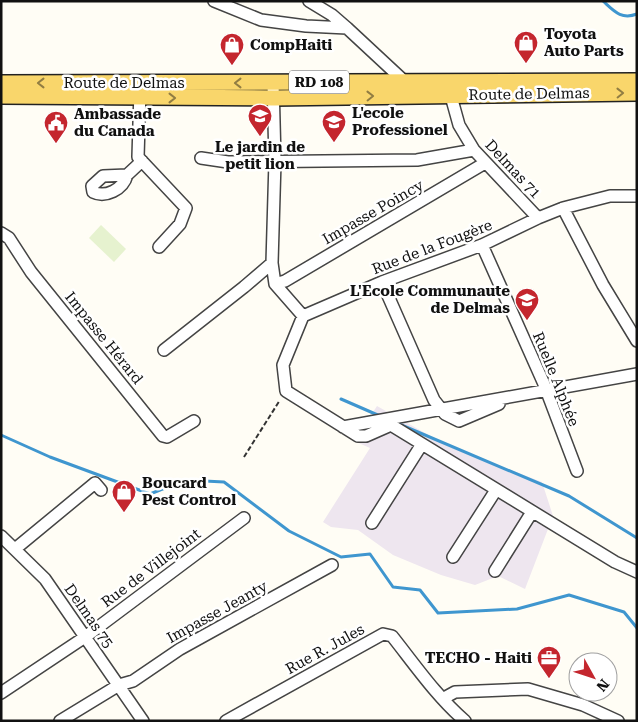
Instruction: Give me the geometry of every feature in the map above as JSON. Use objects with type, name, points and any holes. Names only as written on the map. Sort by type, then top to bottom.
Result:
[{"type":"main road","name":"Route de Delmas","points":[[274,90],[404,82],[449,89],[637,81]]},
{"type":"main road","name":"Route de Delmas","points":[[1,83],[140,90]]},
{"type":"main road","name":"Route de Delmas","points":[[1,96],[140,90],[449,89],[637,93]]},
{"type":"street","points":[[214,1],[261,20],[306,26],[347,28]]},
{"type":"street","points":[[309,1],[332,15],[404,82]]},
{"type":"street","name":"Delmas 71","points":[[449,89],[459,125],[474,150],[538,218]]},
{"type":"street","points":[[140,90],[138,157],[186,208],[180,224],[159,246]]},
{"type":"street","points":[[274,90],[272,263],[275,284],[303,316],[283,366],[286,392],[343,428],[361,437],[391,425],[615,562],[637,572]]},
{"type":"street","points":[[201,158],[228,162],[417,160],[474,150]]},
{"type":"street","points":[[126,175],[142,161]]},
{"type":"street","name":"Impasse Poincy","points":[[275,284],[285,281],[485,163]]},
{"type":"street","name":"Rue de la Fougère","points":[[303,316],[382,282],[482,245],[563,208],[610,196],[637,196]]},
{"type":"street","points":[[563,208],[603,285],[637,342]]},
{"type":"street","name":"Impasse Hérard","points":[[1,233],[9,238],[31,272],[163,436],[167,437],[194,421]]},
{"type":"street","name":"Ruelle Alphée","points":[[482,245],[544,384],[577,471]]},
{"type":"street","points":[[164,350],[272,263]]},
{"type":"street","points":[[382,282],[434,400],[445,414],[459,421],[544,384]]},
{"type":"street","points":[[343,428],[637,374]]},
{"type":"street","points":[[372,524],[422,444]]},
{"type":"street","points":[[15,549],[95,483],[101,490]]},
{"type":"street","points":[[453,557],[496,490]]},
{"type":"street","points":[[495,571],[532,512]]},
{"type":"street","name":"Rue de Villejoint","points":[[1,693],[84,637],[244,518]]},
{"type":"street","name":"Delmas 75","points":[[1,536],[45,579],[143,721]]},
{"type":"street","name":"Impasse Jeanty","points":[[60,721],[119,685],[133,681],[180,649],[332,565]]},
{"type":"street","name":"Rue R. Jules","points":[[226,721],[383,634],[392,636],[444,698],[449,707],[465,721]]},
{"type":"street","points":[[444,698],[456,692],[528,689],[583,704],[618,721]]},
{"type":"path","points":[[244,457],[286,392]]},
{"type":"shaded area","points":[[377,406],[450,447],[542,482],[553,516],[525,589],[498,576],[475,585],[441,575],[393,555],[358,530],[331,527],[323,522],[370,448],[354,441]]},
{"type":"green space","points":[[101,225],[126,249],[114,262],[89,238]]},
{"type":"waterway","points":[[603,1],[618,14],[626,16],[637,14]]},
{"type":"waterway","points":[[341,399],[380,416]]},
{"type":"waterway","points":[[399,424],[569,496],[637,538]]},
{"type":"waterway","points":[[1,435],[50,457],[150,494],[185,480],[224,482],[289,531],[341,557],[370,554],[393,587],[420,590],[438,613],[517,609],[569,595],[624,612],[637,628]]},
{"type":"place","name":"Toyota Auto Parts","points":[[526,64]]},
{"type":"place","name":"CompHaiti","points":[[232,66]]},
{"type":"place","name":"Le jardin de petit lion","points":[[260,137]]},
{"type":"place","name":"L'ecole Professionel","points":[[334,143]]},
{"type":"place","name":"Ambassade du Canada","points":[[56,144]]},
{"type":"place","name":"L'Ecole Communaute de Delmas","points":[[527,321]]},
{"type":"place","name":"Boucard Pest Control","points":[[124,513]]},
{"type":"place","name":"TECHO - Haiti","points":[[549,679]]}]
